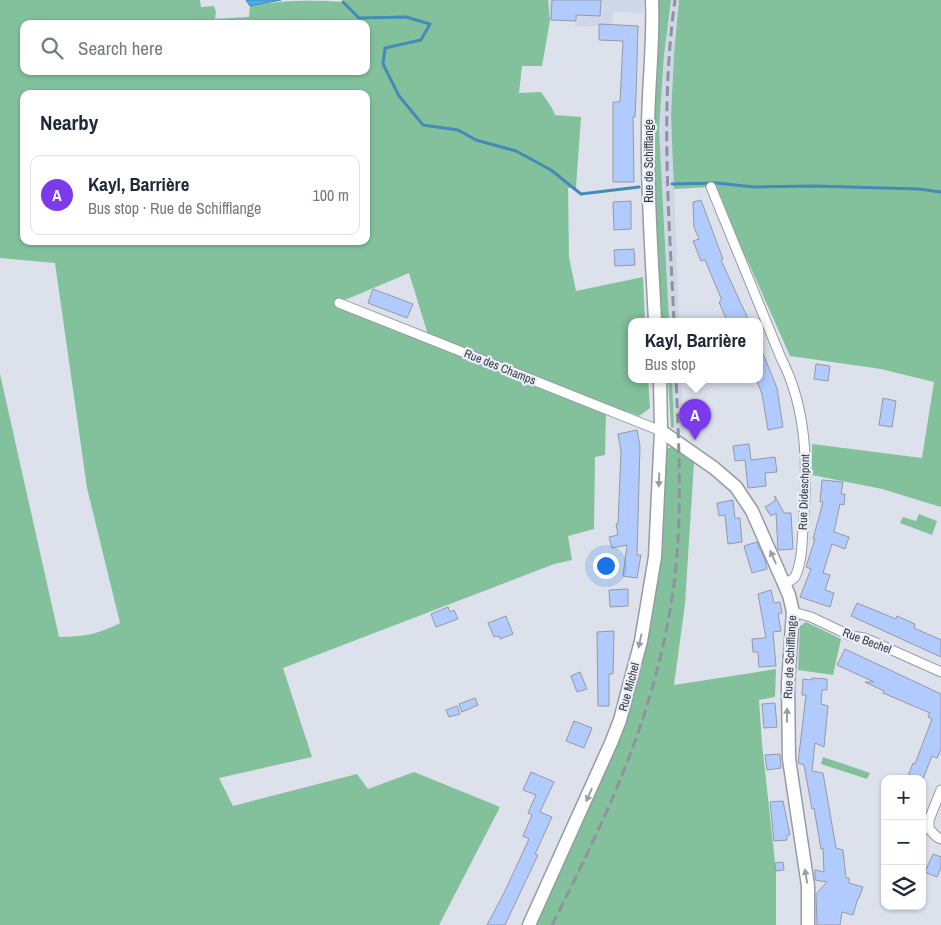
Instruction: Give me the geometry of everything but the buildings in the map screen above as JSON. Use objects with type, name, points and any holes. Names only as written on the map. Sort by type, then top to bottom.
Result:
[{"type":"main road","name":"Rue de Schifflange","points":[[652,0],[653,25],[648,128],[648,187],[655,318]]},
{"type":"main road","points":[[660,383],[661,431]]},
{"type":"main road","name":"Rue de Schifflange","points":[[661,431],[714,468],[736,487],[752,512],[789,595],[793,612],[788,684],[789,759],[808,886],[808,925]]},
{"type":"main road","name":"Rue Michel","points":[[529,925],[598,774],[620,720],[629,687],[640,640],[655,557],[661,431]]},
{"type":"street","name":"Rue Dideschpont","points":[[711,187],[738,256],[788,371],[800,416],[805,446],[807,487],[800,557],[795,577],[790,581],[784,581]]},
{"type":"street","name":"Rue des Champs","points":[[339,303],[661,431]]},
{"type":"street","name":"Rue Bechel","points":[[793,612],[810,617],[851,636],[866,638],[941,672]]},
{"type":"street","points":[[941,790],[929,820],[929,829],[941,839]]},
{"type":"shaded area","points":[[548,0],[644,0],[643,13],[613,12],[612,25],[575,27],[576,21],[550,20]]},
{"type":"shaded area","points":[[671,0],[679,0],[671,115],[679,318],[669,318],[659,129],[664,55]]},
{"type":"shaded area","points":[[672,383],[681,383],[684,434],[674,428]]},
{"type":"green space","points":[[0,0],[200,0],[201,7],[214,6],[216,12],[215,19],[249,17],[250,6],[284,2],[343,2],[343,0],[548,0],[550,20],[542,66],[522,66],[519,93],[541,92],[555,115],[581,117],[576,188],[568,188],[569,257],[576,291],[643,277],[645,318],[628,318],[628,383],[648,383],[650,408],[639,416],[626,411],[606,413],[605,455],[595,457],[594,529],[568,536],[572,560],[554,564],[283,668],[312,757],[219,778],[233,806],[357,774],[368,789],[414,772],[500,807],[439,925],[0,925],[0,374],[59,637],[91,634],[120,623],[87,488],[55,263],[0,258]],"holes":[[[409,273],[429,338],[340,302]]]},
{"type":"green space","points":[[652,0],[671,0],[664,55],[659,129],[669,318],[655,318]]},
{"type":"green space","points":[[679,0],[941,0],[941,507],[882,489],[812,475],[812,444],[922,458],[934,382],[881,369],[790,356],[746,257],[738,256],[711,187],[674,189],[677,269],[671,115]]},
{"type":"green space","points":[[668,383],[672,383],[674,428],[671,427]]},
{"type":"green space","points":[[673,446],[694,463],[685,604],[674,685],[776,669],[775,697],[759,700],[776,871],[776,925],[533,925],[618,736],[660,565],[667,449]]},
{"type":"green space","points":[[919,514],[937,521],[932,535],[900,523],[903,517],[916,521]]},
{"type":"green space","points":[[806,622],[841,639],[833,675],[798,670],[800,626]]},
{"type":"green space","points":[[823,757],[870,773],[867,779],[821,764]]},
{"type":"water","points":[[246,0],[281,0],[250,6]]},
{"type":"waterway","points":[[343,2],[359,18],[406,17],[430,24],[421,40],[385,48],[383,64],[399,96],[423,125],[458,130],[476,140],[516,151],[551,170],[581,194],[639,187]]},
{"type":"waterway","points":[[672,184],[717,183],[754,187],[815,186],[919,189],[941,192]]},
{"type":"railway","points":[[674,318],[668,201],[667,120],[670,40],[675,0]]},
{"type":"railway","points":[[552,925],[592,844],[627,763],[642,722],[665,637],[673,591],[678,538],[679,485],[676,383]]},
{"type":"place","name":"Kayl, Barrière","points":[[695,440]]}]
